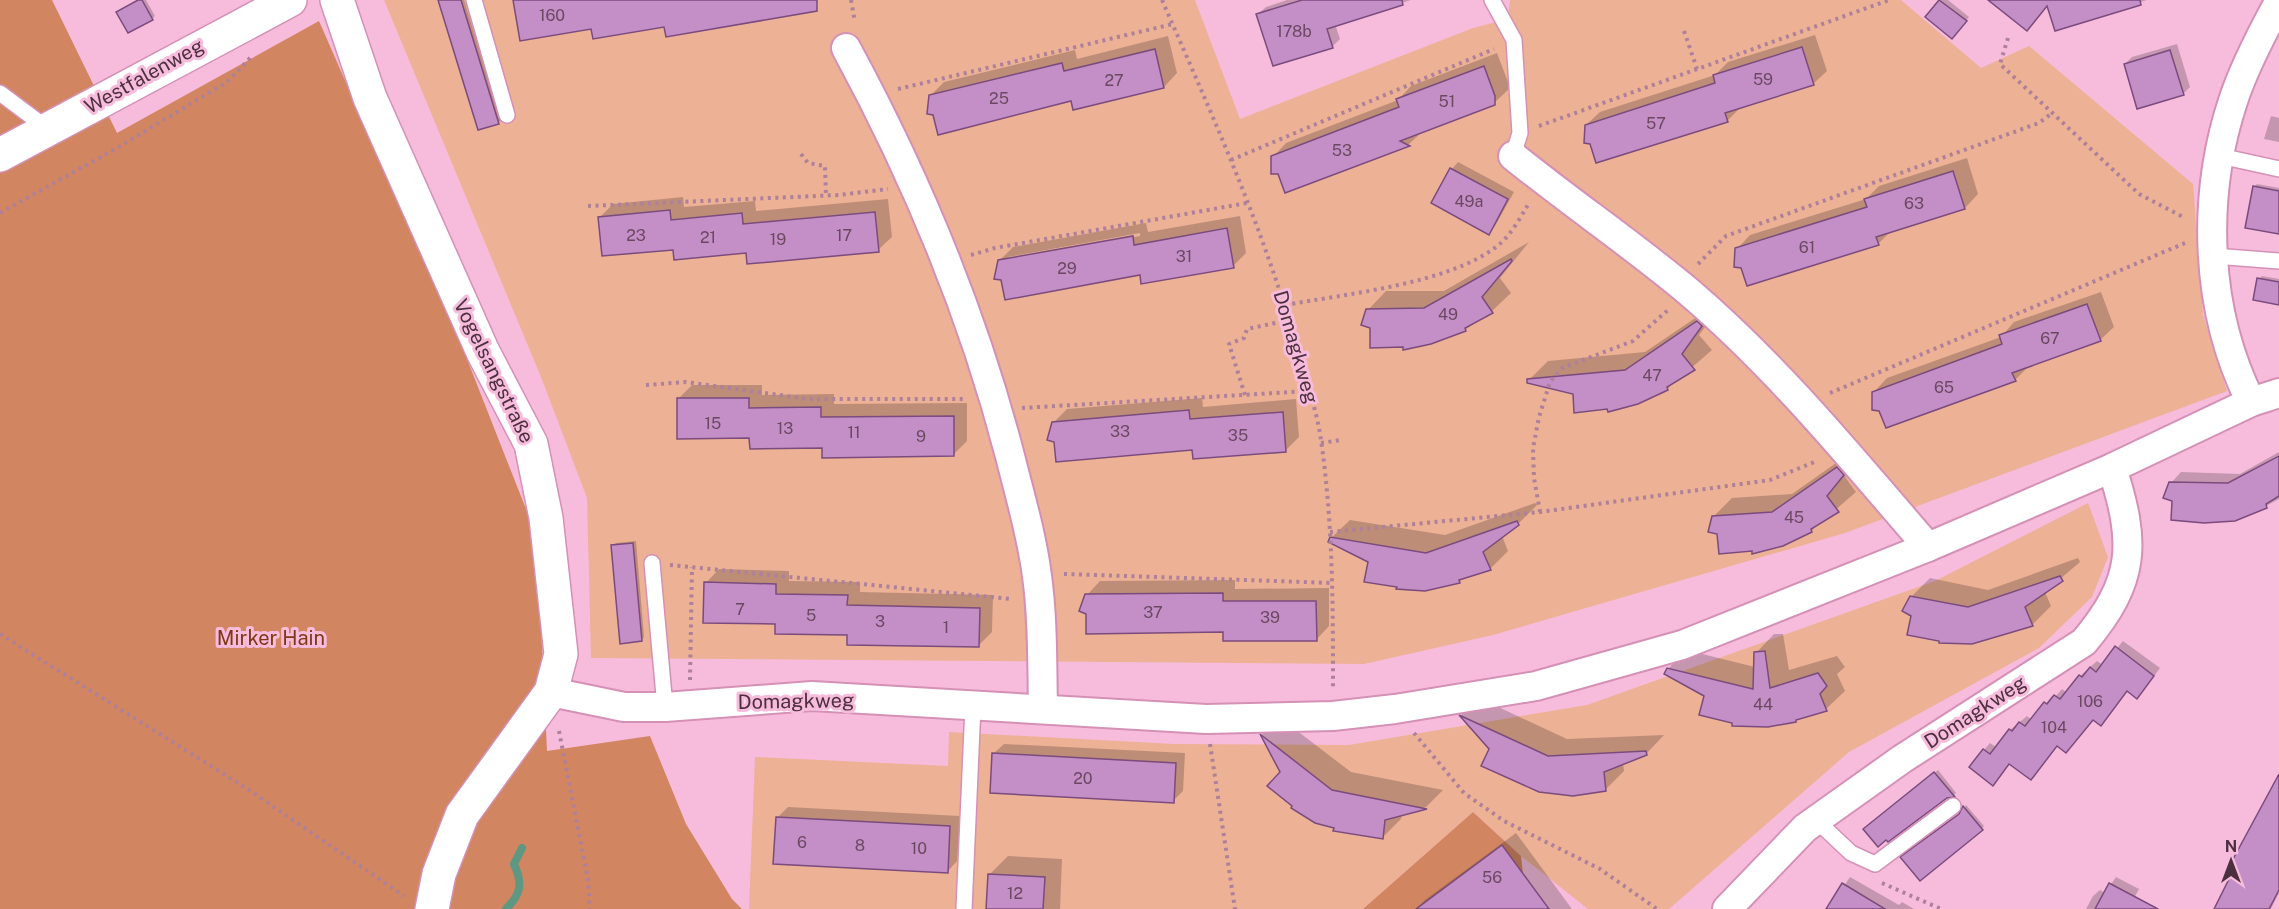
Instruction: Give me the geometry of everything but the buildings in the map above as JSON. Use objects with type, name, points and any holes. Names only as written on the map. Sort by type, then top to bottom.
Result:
[{"type":"street","name":"Westfalenweg","points":[[0,154],[290,0]]},
{"type":"street","name":"Vogelsangstraße","points":[[337,0],[370,98],[483,352],[531,444],[546,518],[561,654],[551,692],[462,815],[439,874],[421,905]]},
{"type":"street","points":[[2251,402],[2235,371],[2223,334],[2213,240],[2220,156],[2233,100],[2279,2]]},
{"type":"street","points":[[846,48],[916,186],[985,366],[1027,522],[1037,574],[1043,708]]},
{"type":"street","points":[[1516,145],[1543,181],[1684,288],[1804,404],[1928,547]]},
{"type":"street","name":"Domagkweg","points":[[551,692],[624,707],[812,696],[1206,719],[1334,716],[1395,709],[1536,686],[1683,645],[1928,547],[2112,468],[2251,402],[2279,393]]},
{"type":"street","name":"Domagkweg","points":[[1727,909],[1805,828],[1902,759],[2084,642],[2101,622],[2122,585],[2129,550],[2126,511],[2112,468]]},
{"type":"lane","points":[[474,0],[507,115]]},
{"type":"lane","points":[[1492,0],[1514,40],[1516,145]]},
{"type":"lane","points":[[0,93],[48,129]]},
{"type":"lane","points":[[2220,156],[2279,169]]},
{"type":"lane","points":[[2213,240],[2279,261]]},
{"type":"lane","points":[[652,563],[678,705]]},
{"type":"lane","points":[[964,909],[973,706]]},
{"type":"lane","points":[[1816,820],[1851,853],[1875,864],[1953,806]]},
{"type":"path","name":"Domagkweg","points":[[1162,0],[1231,160],[1285,305],[1322,443],[1334,583],[1334,716]]},
{"type":"path","points":[[1516,145],[1697,69],[1889,0]]},
{"type":"path","points":[[871,95],[1173,24]]},
{"type":"path","points":[[1684,31],[1697,69]]},
{"type":"path","points":[[2008,38],[2000,64],[2139,194],[2185,218],[2213,240]]},
{"type":"path","points":[[1231,160],[1514,40]]},
{"type":"path","points":[[0,213],[117,148],[227,82],[258,50]]},
{"type":"path","points":[[1540,512],[1534,478],[1533,448],[1550,382],[1562,368],[1632,341],[1684,288],[1726,236],[2039,123],[2052,113]]},
{"type":"path","points":[[801,154],[808,163],[825,166],[826,196]]},
{"type":"path","points":[[1285,305],[1421,280],[1482,256],[1498,246],[1543,181]]},
{"type":"path","points":[[588,206],[826,196],[916,186]]},
{"type":"path","points":[[946,263],[994,248],[1247,202]]},
{"type":"path","points":[[1804,404],[2186,242],[2213,240]]},
{"type":"path","points":[[1245,394],[1229,345],[1244,338],[1247,329],[1290,320]]},
{"type":"path","points":[[645,385],[686,382],[808,399],[995,402],[1309,391]]},
{"type":"path","points":[[1322,443],[1341,440]]},
{"type":"path","points":[[1330,532],[1540,512],[1770,480],[1844,450]]},
{"type":"path","points":[[652,563],[1040,601]]},
{"type":"path","points":[[678,705],[692,567]]},
{"type":"path","points":[[1037,574],[1334,583]]},
{"type":"path","points":[[0,634],[249,790],[421,905]]},
{"type":"path","points":[[551,692],[588,880],[590,909]]},
{"type":"path","points":[[1395,709],[1464,793],[1504,821],[1600,869],[1657,909]]},
{"type":"path","points":[[1206,719],[1235,909]]},
{"type":"shaded area","points":[[384,0],[1195,0],[1240,119],[1473,28],[1508,19],[1510,0],[1901,0],[1981,68],[2029,46],[2193,184],[2203,315],[2227,391],[1845,533],[1493,635],[1364,664],[591,658],[587,498],[541,377]]},
{"type":"shaded area","points":[[2088,503],[2108,557],[2092,597],[2039,648],[1849,752],[1669,909],[1588,909],[1521,856],[1473,812],[1363,909],[749,909],[755,757],[948,766],[949,732],[1174,744],[1349,745],[1587,705],[1935,581]]},
{"type":"green space","name":"Mirker Hain","points":[[0,0],[52,0],[117,133],[319,21],[465,354],[537,537],[547,751],[650,736],[686,824],[732,899],[742,909],[0,909]]},
{"type":"green space","points":[[1473,812],[1521,856],[1527,909],[1363,909]]},
{"type":"waterway","points":[[506,909],[515,898],[519,888],[519,877],[514,864],[522,848]]}]
